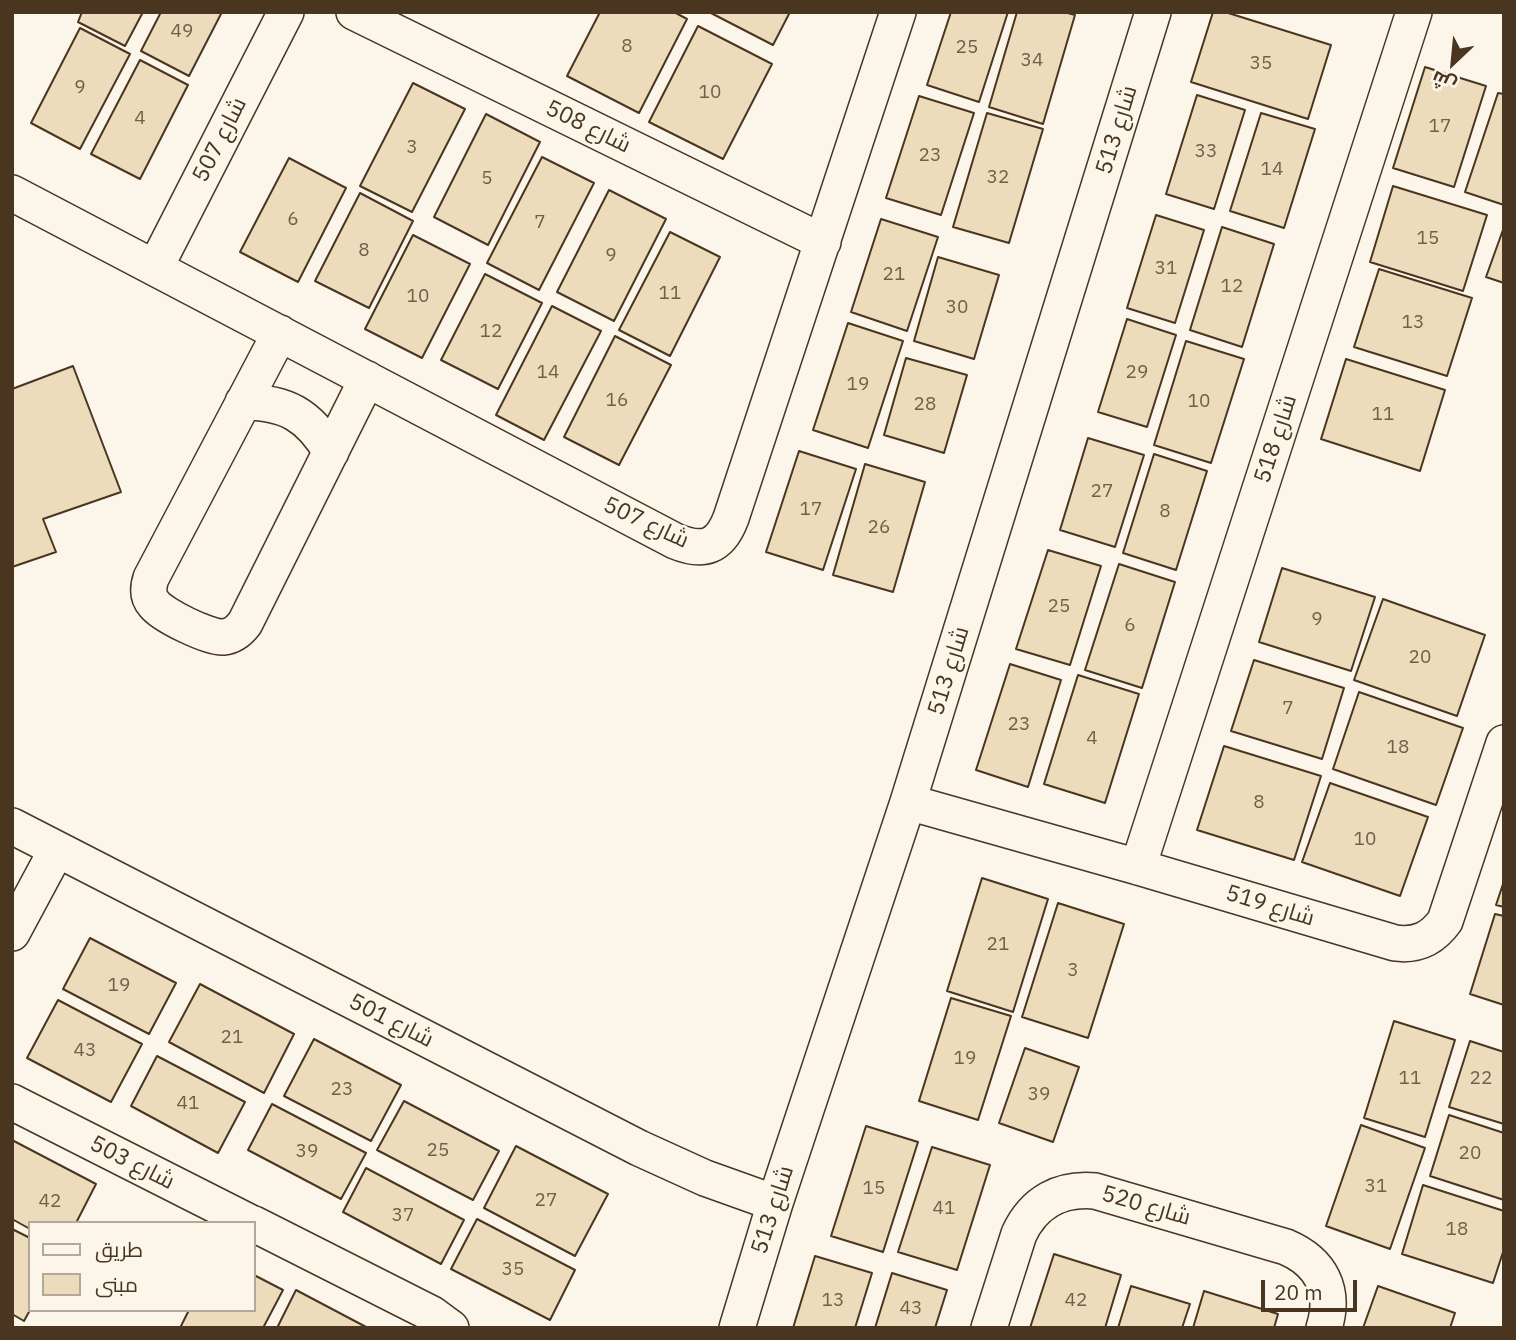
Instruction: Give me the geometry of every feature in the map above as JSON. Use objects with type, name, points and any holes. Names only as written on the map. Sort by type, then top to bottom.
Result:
[{"type":"street","name":"شارع 507","points":[[155,268],[286,12]]},
{"type":"street","name":"شارع 508","points":[[354,12],[822,242]]},
{"type":"street","name":"شارع 507","points":[[12,193],[675,541],[699,548],[711,545],[720,538],[732,518],[898,12]]},
{"type":"street","name":"شارع 513","points":[[737,1328],[775,1203],[908,802],[1153,12]]},
{"type":"street","name":"شارع 518","points":[[1138,867],[1414,12]]},
{"type":"street","points":[[279,333],[151,578],[149,596],[154,605],[162,611],[215,637],[231,635],[239,630],[245,623],[367,379]]},
{"type":"street","points":[[243,402],[264,402],[285,407],[304,418],[320,433],[331,452]]},
{"type":"street","name":"شارع 519","points":[[908,802],[1395,943],[1417,943],[1438,932],[1451,909],[1504,743]]},
{"type":"street","name":"شارع 501","points":[[12,826],[56,851],[639,1148],[705,1178],[775,1203]]},
{"type":"street","points":[[12,933],[56,851]]},
{"type":"street","name":"شارع 503","points":[[12,1102],[248,1221]]},
{"type":"street","name":"شارع 520","points":[[989,1328],[1025,1220],[1049,1198],[1063,1192],[1079,1190],[1094,1191],[1300,1253],[1312,1262],[1326,1289],[1329,1304],[1324,1328]]},
{"type":"street","name":"شارع 503","points":[[256,1225],[432,1314],[451,1328]]},
{"type":"building","points":[[82,12],[143,12],[125,46],[78,22]]},
{"type":"building","points":[[161,12],[222,12],[189,76],[141,51]]},
{"type":"building","points":[[600,12],[674,12],[687,19],[639,113],[567,76]]},
{"type":"building","points":[[709,12],[790,12],[773,45]]},
{"type":"building","points":[[951,12],[1008,12],[979,102],[927,85]]},
{"type":"building","points":[[1017,12],[1064,12],[1075,15],[1043,124],[989,107]]},
{"type":"building","points":[[1213,12],[1225,12],[1331,45],[1308,119],[1191,82]]},
{"type":"building","points":[[698,26],[772,64],[723,159],[649,122]]},
{"type":"building","points":[[80,28],[130,54],[80,149],[31,123]]},
{"type":"building","points":[[140,60],[188,85],[140,179],[91,154]]},
{"type":"building","points":[[1425,67],[1486,86],[1454,187],[1393,168]]},
{"type":"building","points":[[413,83],[465,109],[412,212],[360,186]]},
{"type":"building","points":[[1498,93],[1504,94],[1504,205],[1465,192]]},
{"type":"building","points":[[1197,95],[1245,110],[1214,209],[1166,194]]},
{"type":"building","points":[[919,96],[974,113],[941,215],[886,198]]},
{"type":"building","points":[[987,113],[1043,129],[1009,243],[953,227]]},
{"type":"building","points":[[1261,113],[1315,129],[1284,228],[1230,211]]},
{"type":"building","points":[[486,114],[540,142],[488,245],[434,217]]},
{"type":"building","points":[[542,157],[594,183],[539,290],[487,263]]},
{"type":"building","points":[[289,158],[346,188],[298,282],[240,252]]},
{"type":"building","points":[[1393,186],[1487,215],[1463,291],[1370,262]]},
{"type":"building","points":[[609,190],[666,219],[614,321],[557,292]]},
{"type":"building","points":[[360,193],[413,221],[369,308],[315,281]]},
{"type":"building","points":[[1156,215],[1204,230],[1175,323],[1127,308]]},
{"type":"building","points":[[881,219],[938,237],[907,331],[851,312]]},
{"type":"building","points":[[1222,227],[1274,244],[1242,347],[1190,330]]},
{"type":"building","points":[[1504,227],[1504,283],[1486,277]]},
{"type":"building","points":[[670,232],[720,257],[670,356],[619,330]]},
{"type":"building","points":[[413,235],[470,264],[422,358],[365,329]]},
{"type":"building","points":[[938,257],[999,275],[974,359],[914,341]]},
{"type":"building","points":[[1379,269],[1472,298],[1447,376],[1354,347]]},
{"type":"building","points":[[485,274],[542,303],[498,389],[441,360]]},
{"type":"building","points":[[552,306],[601,331],[544,440],[496,415]]},
{"type":"building","points":[[1127,319],[1176,335],[1147,427],[1098,412]]},
{"type":"building","points":[[848,323],[903,341],[868,448],[813,430]]},
{"type":"building","points":[[615,336],[671,365],[619,465],[564,437]]},
{"type":"building","points":[[1186,341],[1244,359],[1211,463],[1154,445]]},
{"type":"building","points":[[906,358],[967,375],[944,453],[884,435]]},
{"type":"building","points":[[1346,359],[1445,390],[1420,471],[1321,439]]},
{"type":"building","points":[[73,366],[121,492],[43,519],[56,552],[12,567],[12,389]]},
{"type":"building","points":[[1088,438],[1144,455],[1115,547],[1060,530]]},
{"type":"building","points":[[799,451],[856,469],[823,570],[766,552]]},
{"type":"building","points":[[1154,454],[1207,471],[1176,570],[1123,553]]},
{"type":"building","points":[[865,464],[925,482],[893,592],[833,575]]},
{"type":"building","points":[[1048,550],[1101,566],[1070,665],[1016,649]]},
{"type":"building","points":[[1119,564],[1175,582],[1142,688],[1085,670]]},
{"type":"building","points":[[1282,568],[1375,597],[1351,671],[1259,642]]},
{"type":"building","points":[[1383,599],[1485,635],[1457,716],[1354,680]]},
{"type":"building","points":[[1254,660],[1344,688],[1322,759],[1231,731]]},
{"type":"building","points":[[1010,664],[1061,680],[1028,787],[976,770]]},
{"type":"building","points":[[1078,675],[1139,694],[1105,803],[1044,784]]},
{"type":"building","points":[[1359,692],[1463,728],[1436,805],[1333,769]]},
{"type":"building","points":[[1224,746],[1321,776],[1294,860],[1197,830]]},
{"type":"building","points":[[1330,783],[1428,817],[1400,896],[1302,862]]},
{"type":"building","points":[[982,878],[1048,899],[1013,1012],[947,991]]},
{"type":"building","points":[[1504,881],[1504,907],[1496,905]]},
{"type":"building","points":[[1058,903],[1124,924],[1088,1038],[1022,1017]]},
{"type":"building","points":[[1495,914],[1504,916],[1504,1005],[1470,994]]},
{"type":"building","points":[[90,938],[176,983],[149,1034],[63,989]]},
{"type":"building","points":[[200,984],[294,1034],[264,1093],[169,1042]]},
{"type":"building","points":[[951,998],[1011,1016],[978,1120],[919,1101]]},
{"type":"building","points":[[58,1000],[142,1044],[111,1102],[27,1058]]},
{"type":"building","points":[[1394,1021],[1455,1040],[1425,1137],[1364,1118]]},
{"type":"building","points":[[314,1039],[401,1085],[371,1141],[284,1096]]},
{"type":"building","points":[[1470,1041],[1504,1052],[1504,1124],[1449,1107]]},
{"type":"building","points":[[1025,1048],[1079,1067],[1053,1142],[999,1123]]},
{"type":"building","points":[[157,1056],[245,1102],[218,1153],[131,1106]]},
{"type":"building","points":[[404,1101],[499,1151],[473,1200],[377,1150]]},
{"type":"building","points":[[272,1104],[366,1153],[341,1199],[248,1150]]},
{"type":"building","points":[[1449,1115],[1504,1133],[1504,1200],[1430,1176]]},
{"type":"building","points":[[1361,1125],[1425,1148],[1390,1249],[1326,1226]]},
{"type":"building","points":[[866,1126],[918,1142],[883,1252],[831,1236]]},
{"type":"building","points":[[12,1140],[96,1184],[77,1221],[28,1221],[28,1228],[12,1219]]},
{"type":"building","points":[[516,1146],[608,1194],[575,1256],[484,1208]]},
{"type":"building","points":[[932,1147],[990,1165],[957,1270],[898,1252]]},
{"type":"building","points":[[366,1168],[464,1220],[441,1264],[343,1212]]},
{"type":"building","points":[[1423,1185],[1504,1211],[1504,1249],[1493,1283],[1402,1254]]},
{"type":"building","points":[[477,1219],[575,1270],[550,1320],[451,1269]]},
{"type":"building","points":[[12,1229],[28,1237],[29,1312],[24,1321],[12,1314]]},
{"type":"building","points":[[1054,1254],[1121,1275],[1105,1328],[1030,1328]]},
{"type":"building","points":[[815,1256],[872,1273],[855,1328],[793,1328]]},
{"type":"building","points":[[892,1273],[947,1290],[935,1328],[875,1328]]},
{"type":"building","points":[[256,1276],[283,1290],[263,1328],[180,1328],[188,1312],[256,1312]]},
{"type":"building","points":[[1131,1286],[1190,1304],[1182,1328],[1118,1328]]},
{"type":"building","points":[[1378,1286],[1455,1313],[1450,1328],[1363,1328]]},
{"type":"building","points":[[296,1290],[368,1328],[277,1328]]},
{"type":"building","points":[[1204,1291],[1278,1314],[1274,1328],[1193,1328]]}]
